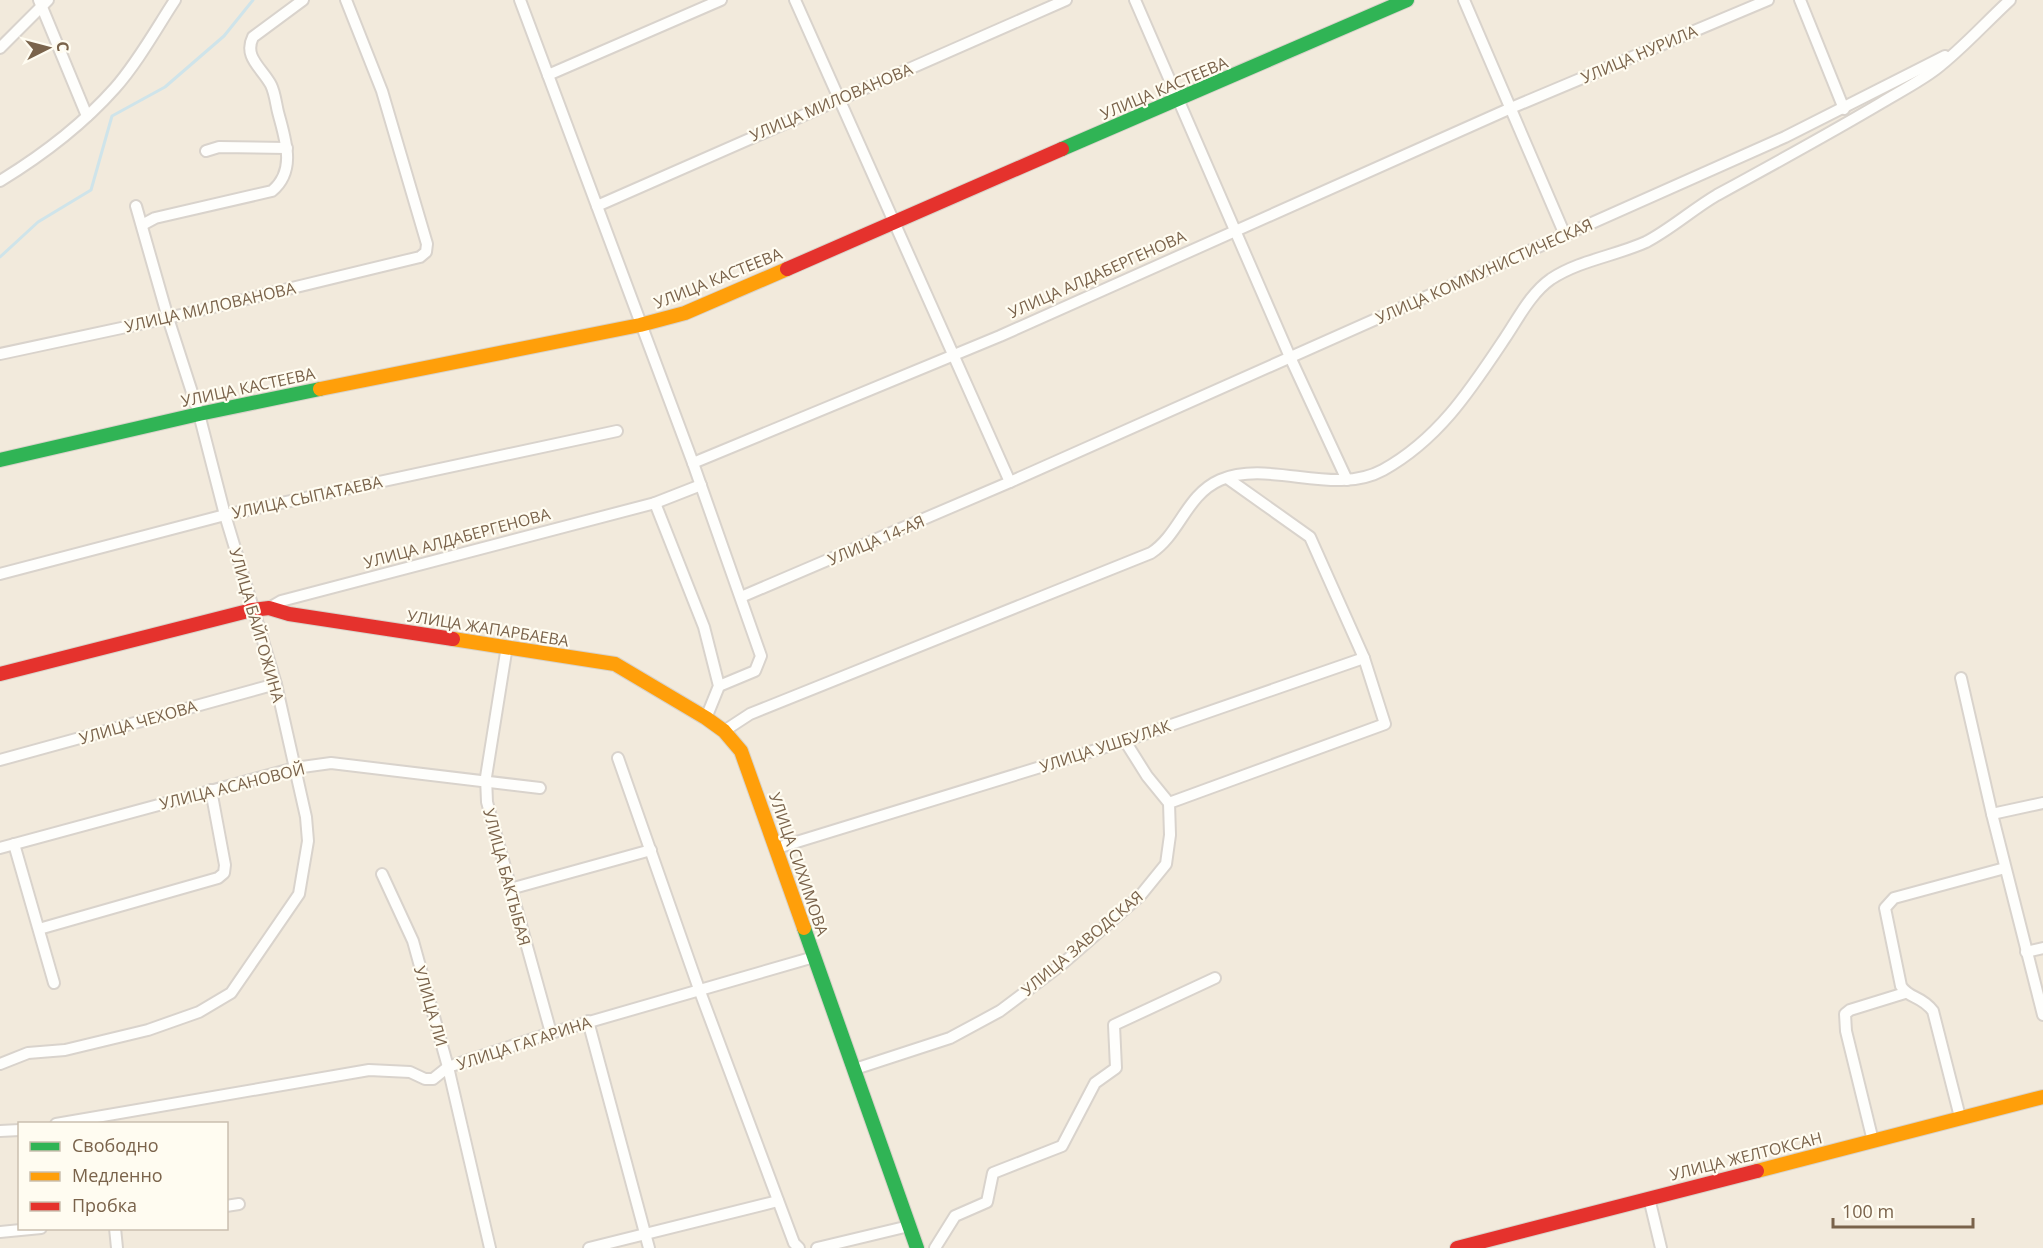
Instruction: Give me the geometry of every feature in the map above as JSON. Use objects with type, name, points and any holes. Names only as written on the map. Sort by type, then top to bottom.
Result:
[{"type":"street","points":[[0,181],[24,167],[87,116],[116,87],[176,0]]},
{"type":"street","points":[[141,225],[155,218],[273,191],[282,183],[287,166],[287,148],[272,87],[249,54],[249,45],[253,37],[303,0]]},
{"type":"street","name":"УЛИЦА МИЛОВАНОВА","points":[[0,354],[168,318],[420,257],[426,252],[427,244],[382,91],[346,0]]},
{"type":"street","points":[[520,0],[701,484],[761,656],[755,671],[719,686]]},
{"type":"street","points":[[548,75],[721,0]]},
{"type":"street","points":[[795,0],[1010,482]]},
{"type":"street","name":"УЛИЦА МИЛОВАНОВА","points":[[597,206],[1066,0]]},
{"type":"street","points":[[1135,0],[1290,357],[1347,480]]},
{"type":"street","name":"УЛИЦА КАСТЕЕВА","points":[[0,460],[199,414],[640,326],[685,313],[1407,0]]},
{"type":"street","points":[[1464,0],[1565,235]]},
{"type":"street","name":"УЛИЦА НУРИЛА","points":[[1511,108],[1768,0]]},
{"type":"street","points":[[1800,0],[1844,109]]},
{"type":"street","points":[[724,731],[750,714],[1151,553],[1163,543],[1198,494],[1205,488],[1227,478],[1251,475],[1347,480],[1381,471],[1416,450],[1443,424],[1469,392],[1533,296],[1551,279],[1579,265],[1645,242],[1693,208],[1856,118],[1935,70],[2010,0]]},
{"type":"street","points":[[0,48],[43,3],[87,116]]},
{"type":"street","name":"УЛИЦА КОММУНИСТИЧЕСКАЯ","points":[[1010,482],[1844,109],[1954,51]]},
{"type":"street","name":"УЛИЦА АЛДАБЕРГЕНОВА","points":[[693,463],[954,355],[1511,108]]},
{"type":"street","points":[[206,151],[216,142],[287,148]]},
{"type":"street","name":"УЛИЦА БАЙГОЖИНА","points":[[0,1064],[28,1053],[65,1050],[148,1030],[199,1012],[231,993],[299,894],[308,841],[306,817],[276,684],[252,610],[199,414],[168,318],[136,206]]},
{"type":"street","name":"УЛИЦА СЫПАТАЕВА","points":[[0,574],[225,515],[617,431]]},
{"type":"street","points":[[1125,741],[1147,776],[1169,803],[1385,724],[1364,658],[1310,537],[1227,478]]},
{"type":"street","name":"УЛИЦА 14-АЯ","points":[[741,597],[1010,482]]},
{"type":"street","name":"УЛИЦА АЛДАБЕРГЕНОВА","points":[[269,608],[281,601],[655,503],[701,484]]},
{"type":"street","points":[[655,503],[704,627],[719,686],[706,718]]},
{"type":"street","name":"УЛИЦА ЖАПАРБАЕВА","points":[[252,610],[269,608],[289,614],[615,664],[706,718]]},
{"type":"street","points":[[0,674],[252,610]]},
{"type":"street","name":"УЛИЦА БАКТЫБАЯ","points":[[507,646],[486,780],[487,802],[551,1033]]},
{"type":"street","name":"УЛИЦА УШБУЛАК","points":[[777,848],[1125,741],[1364,658]]},
{"type":"street","points":[[1961,678],[2005,868],[2043,1015]]},
{"type":"street","name":"УЛИЦА ЧЕХОВА","points":[[0,760],[276,684]]},
{"type":"street","name":"УЛИЦА СИХИМОВА","points":[[706,718],[724,731],[741,752],[777,848],[917,1248]]},
{"type":"street","points":[[618,758],[699,989],[794,1244],[799,1248]]},
{"type":"street","name":"УЛИЦА АСАНОВОЙ","points":[[0,848],[295,768],[331,763],[540,788]]},
{"type":"street","points":[[39,929],[218,878],[224,873],[225,865],[211,790]]},
{"type":"street","name":"УЛИЦА ЗАВОДСКАЯ","points":[[855,1069],[950,1038],[1000,1011],[1061,965],[1140,896],[1166,864],[1170,836],[1169,803]]},
{"type":"street","points":[[1992,814],[2043,803]]},
{"type":"street","points":[[14,844],[54,983]]},
{"type":"street","points":[[510,889],[651,850]]},
{"type":"street","points":[[1905,993],[1899,980],[1885,908],[1888,902],[1894,898],[2005,868]]},
{"type":"street","name":"УЛИЦА ЛИ","points":[[381,874],[413,941],[448,1067],[490,1248]]},
{"type":"street","points":[[2026,952],[2043,948]]},
{"type":"street","name":"УЛИЦА ГАГАРИНА","points":[[68,1122],[369,1070],[410,1072],[425,1079],[434,1078],[448,1067],[551,1033],[814,957]]},
{"type":"street","points":[[936,1248],[955,1216],[987,1202],[993,1173],[1062,1146],[1095,1083],[1116,1068],[1114,1024],[1215,978]]},
{"type":"street","points":[[1873,1141],[1846,1031],[1845,1014],[1850,1010],[1905,993],[1924,1000],[1933,1011],[1960,1117]]},
{"type":"street","points":[[588,1022],[649,1248]]},
{"type":"street","name":"УЛИЦА ЖЕЛТОКСАН","points":[[1457,1248],[2043,1096]]},
{"type":"street","points":[[0,1131],[18,1130]]},
{"type":"street","points":[[1649,1198],[1660,1248]]},
{"type":"street","points":[[588,1248],[778,1201]]},
{"type":"street","points":[[228,1206],[238,1204]]},
{"type":"street","points":[[817,1248],[909,1226]]},
{"type":"street","points":[[0,1232],[20,1230]]},
{"type":"street","points":[[115,1230],[117,1248]]},
{"type":"shaded area","points":[[0,0],[2043,0],[2043,1248],[0,1248]]},
{"type":"waterway","points":[[0,257],[38,222],[91,190],[112,116],[165,87],[224,36],[253,0]]},
{"type":"traffic: fast","points":[[1062,149],[1407,0]]},
{"type":"traffic: fast","points":[[0,460],[199,414],[320,389]]},
{"type":"traffic: fast","points":[[804,928],[917,1248]]},
{"type":"traffic: slow","points":[[320,389],[640,325],[685,313],[787,269]]},
{"type":"traffic: slow","points":[[453,639],[615,664],[724,731],[741,751],[804,928]]},
{"type":"traffic: slow","points":[[1757,1171],[2043,1097]]},
{"type":"traffic: jam","points":[[787,269],[1062,149]]},
{"type":"traffic: jam","points":[[0,674],[252,610],[269,608],[289,614],[453,639]]},
{"type":"traffic: jam","points":[[1457,1248],[1757,1171]]}]
